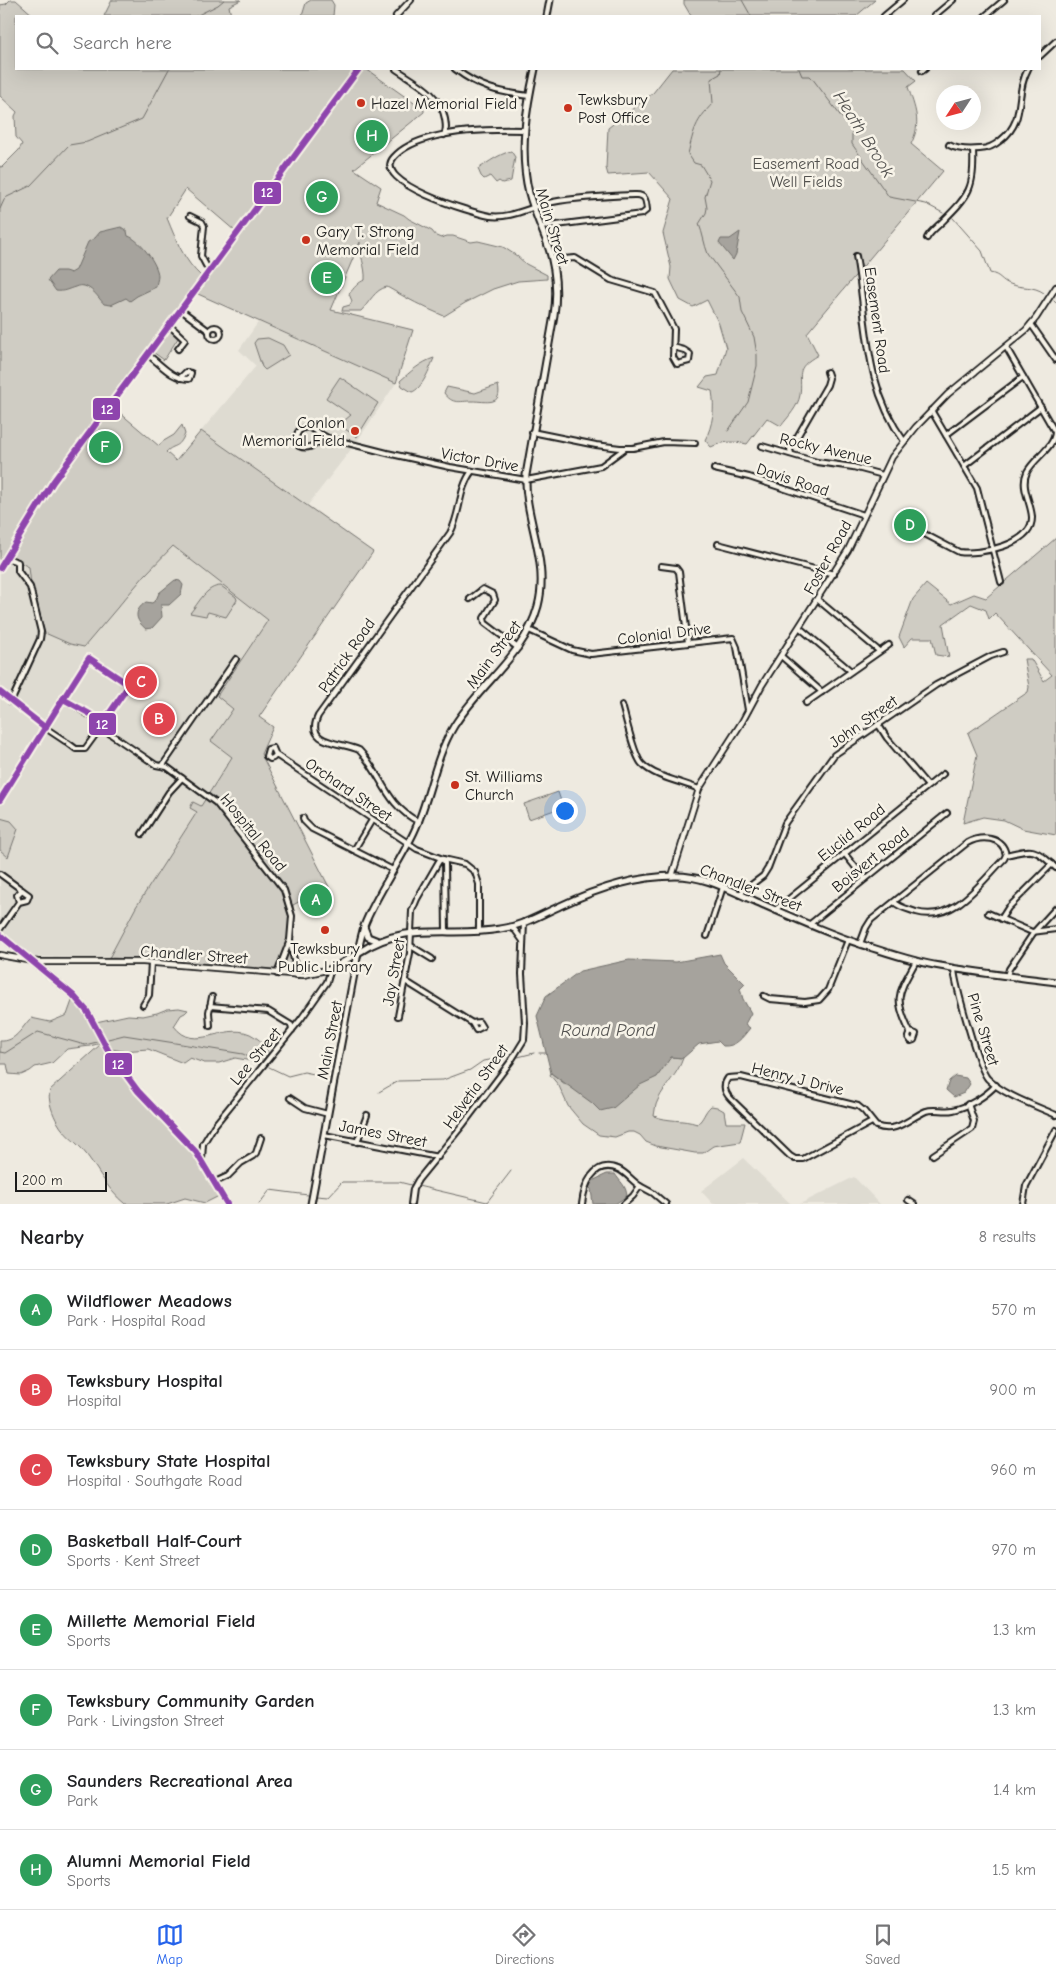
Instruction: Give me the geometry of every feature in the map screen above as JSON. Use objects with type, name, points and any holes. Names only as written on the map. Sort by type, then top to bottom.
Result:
[{"type":"main road","points":[[547,15],[550,0]]},
{"type":"main road","name":"Main Street","points":[[311,1204],[364,926],[409,843],[447,739],[468,707],[518,648],[529,630],[539,605],[542,572],[526,480],[532,432],[555,306],[556,284],[552,260],[533,206],[526,178],[525,130],[535,70]]},
{"type":"main road","name":"Chandler Street","points":[[358,953],[378,941],[412,932],[479,931],[509,928],[602,889],[620,884],[672,876],[704,879],[848,940],[916,961],[1056,982]]},
{"type":"main road","points":[[364,926],[368,937],[378,941]]},
{"type":"main road","points":[[0,935],[82,1004],[110,1052],[138,1091],[202,1159],[227,1204]]},
{"type":"street","points":[[397,15],[411,0]]},
{"type":"street","points":[[885,15],[902,0]]},
{"type":"street","points":[[935,15],[953,0]]},
{"type":"street","points":[[986,15],[1004,0]]},
{"type":"street","points":[[1041,55],[1056,40]]},
{"type":"street","points":[[0,568],[48,489],[358,70]]},
{"type":"street","points":[[397,70],[439,101],[444,111],[446,129],[444,135]]},
{"type":"street","points":[[457,70],[484,87],[530,96]]},
{"type":"street","points":[[949,145],[958,149],[986,149],[995,145],[1012,130],[1018,117],[1024,78],[1028,70]]},
{"type":"street","points":[[525,130],[484,130],[421,140],[394,156],[390,162],[392,173],[405,183],[444,203],[488,216],[506,216],[533,206],[558,201],[627,195],[640,195],[646,199],[647,210],[642,214],[541,227]]},
{"type":"street","points":[[927,238],[962,202],[970,191],[973,178],[973,150]]},
{"type":"street","points":[[190,216],[202,222],[204,226],[205,232],[201,256],[210,271]]},
{"type":"street","name":"Easement Road","points":[[856,256],[874,380],[889,418],[904,441]]},
{"type":"street","points":[[552,260],[575,258],[611,280],[655,293],[674,329],[673,357],[677,364],[689,361],[690,354],[684,350],[674,348]]},
{"type":"street","name":"Foster Road","points":[[672,876],[699,788],[834,574],[848,550],[883,475],[904,441],[948,394],[1031,324],[1056,287]]},
{"type":"street","points":[[181,310],[209,331]]},
{"type":"street","points":[[1031,324],[1056,360]]},
{"type":"street","points":[[170,325],[185,340],[178,349]]},
{"type":"street","points":[[915,529],[959,552],[972,552],[1006,546],[1027,531],[1031,523],[1025,487],[1027,471],[1051,444],[1055,435],[1054,428],[1006,347]]},
{"type":"street","points":[[148,355],[170,374],[180,378]]},
{"type":"street","points":[[791,454],[790,449],[827,385],[829,378],[827,372]]},
{"type":"street","points":[[946,435],[1023,378]]},
{"type":"street","points":[[964,466],[1041,407]]},
{"type":"street","points":[[931,410],[981,497],[1001,582]]},
{"type":"street","name":"Victor Drive","points":[[325,437],[314,446],[304,448],[299,446],[295,438],[296,434],[308,427],[325,437],[356,445],[472,471],[526,480],[600,467],[624,449]]},
{"type":"street","points":[[532,432],[624,449],[664,442],[695,443]]},
{"type":"street","name":"Rocky Avenue","points":[[762,446],[817,462],[868,470],[883,475]]},
{"type":"street","name":"Davis Road","points":[[714,469],[749,477],[864,515]]},
{"type":"street","name":"Patrick Road","points":[[418,822],[392,801],[359,750],[351,746],[323,740],[316,733],[315,726],[318,716],[450,533],[457,518],[465,483],[472,471]]},
{"type":"street","points":[[718,544],[834,574]]},
{"type":"street","points":[[5,560],[9,559],[18,562],[18,571],[30,587],[41,632],[40,639],[11,702]]},
{"type":"street","points":[[660,566],[676,568],[679,572],[688,643]]},
{"type":"street","points":[[470,599],[483,589],[493,594],[495,600],[484,618],[485,623],[518,648]]},
{"type":"street","points":[[818,600],[879,651]]},
{"type":"street","points":[[800,628],[851,671]]},
{"type":"street","name":"Colonial Drive","points":[[529,630],[572,650],[591,654],[730,637],[735,640],[748,710]]},
{"type":"street","points":[[806,703],[889,645]]},
{"type":"street","name":"John Street","points":[[739,894],[763,876],[768,868],[785,823],[837,752],[936,685],[991,656],[1003,652]]},
{"type":"street","points":[[781,656],[822,692]]},
{"type":"street","points":[[0,800],[89,658],[129,685]]},
{"type":"street","points":[[163,765],[236,659]]},
{"type":"street","points":[[50,731],[76,749],[84,749],[138,672]]},
{"type":"street","points":[[0,692],[46,728]]},
{"type":"street","name":"Hospital Road","points":[[63,699],[90,714],[101,725],[156,765],[163,765],[208,795],[223,810],[284,890],[292,916],[290,940],[277,974]]},
{"type":"street","points":[[622,705],[637,755],[642,764],[656,773],[699,788]]},
{"type":"street","points":[[878,724],[886,738],[928,786]]},
{"type":"street","name":"Orchard Street","points":[[276,755],[417,849],[443,859],[470,866],[479,879],[479,931]]},
{"type":"street","name":"Euclid Road","points":[[774,910],[943,774]]},
{"type":"street","points":[[142,834],[169,792],[182,778]]},
{"type":"street","name":"Boisvert Road","points":[[810,924],[947,813]]},
{"type":"street","points":[[302,818],[312,829],[393,870]]},
{"type":"street","points":[[354,850],[372,820]]},
{"type":"street","points":[[860,944],[869,922],[971,841],[982,838],[995,840],[1002,844],[1006,855]]},
{"type":"street","points":[[894,902],[901,907],[924,914],[937,914],[949,910],[969,895],[1006,855],[1026,850],[1035,850],[1056,868]]},
{"type":"street","points":[[844,853],[865,879]]},
{"type":"street","points":[[443,859],[445,863],[446,932]]},
{"type":"street","name":"Jay Street","points":[[398,1016],[411,946],[411,917],[414,906],[439,861],[443,859]]},
{"type":"street","points":[[1001,919],[1008,908],[1052,864]]},
{"type":"street","points":[[0,874],[29,896],[26,902],[20,902]]},
{"type":"street","points":[[707,936],[724,887]]},
{"type":"street","points":[[20,902],[17,895],[22,890]]},
{"type":"street","points":[[0,929],[20,902]]},
{"type":"street","points":[[1007,976],[1009,969],[1034,932],[1056,908]]},
{"type":"street","points":[[988,913],[1034,932],[1056,928]]},
{"type":"street","name":"Helvetia Street","points":[[411,1204],[416,1183],[511,1061],[524,1040],[525,1023],[522,984],[524,922]]},
{"type":"street","points":[[509,928],[515,930],[523,941]]},
{"type":"street","name":"Hospital Road","points":[[290,940],[297,974]]},
{"type":"street","points":[[764,996],[770,999],[805,1002],[819,1000],[828,990],[848,940]]},
{"type":"street","points":[[411,946],[432,958]]},
{"type":"street","name":"Chandler Street","points":[[0,955],[32,961],[151,962],[277,974],[297,974],[331,970],[358,953]]},
{"type":"street","points":[[910,1032],[900,1009],[899,998],[916,961]]},
{"type":"street","points":[[144,1005],[149,996],[151,962]]},
{"type":"street","points":[[342,964],[350,965],[355,970]]},
{"type":"street","name":"Pine Street","points":[[954,968],[980,1068],[986,1077],[996,1086],[1056,1115]]},
{"type":"street","name":"Lee Street","points":[[202,1159],[203,1144],[214,1126],[292,1030],[327,982],[331,970]]},
{"type":"street","points":[[405,981],[472,1022]]},
{"type":"street","points":[[210,1026],[212,996]]},
{"type":"street","points":[[210,1006],[268,1011],[291,1025],[292,1030]]},
{"type":"street","name":"Henry J Drive","points":[[872,1122],[803,1159],[795,1159],[731,1099],[725,1091],[725,1084],[728,1078],[741,1077],[842,1101],[862,1108],[878,1128],[894,1128],[928,1110],[954,1110],[988,1093],[996,1086]]},
{"type":"street","points":[[290,1098],[305,1108],[328,1114]]},
{"type":"street","points":[[933,1155],[972,1130],[974,1121],[968,1104]]},
{"type":"street","points":[[357,1142],[367,1115]]},
{"type":"street","points":[[1023,1204],[1028,1184],[1056,1130]]},
{"type":"street","name":"James Street","points":[[324,1135],[438,1157]]},
{"type":"street","points":[[215,1182],[228,1176],[241,1163],[253,1156],[256,1153],[261,1138]]},
{"type":"street","points":[[582,1204],[586,1183],[595,1172],[602,1168],[618,1170],[666,1204]]},
{"type":"street","points":[[624,1204],[640,1186]]},
{"type":"street","points":[[908,1200],[914,1204]]},
{"type":"shaded area","points":[[259,321],[396,383],[356,443],[308,505],[373,552],[259,717],[273,727],[261,754],[329,887],[293,905],[293,941],[300,972],[156,960],[34,957],[0,929],[0,572],[45,499],[113,407],[176,461],[256,366],[239,350]]},
{"type":"shaded area","points":[[744,1158],[791,1204],[713,1204],[701,1191]]},
{"type":"shaded area","points":[[854,1177],[880,1204],[800,1204]]},
{"type":"green space","points":[[10,0],[16,0],[33,15],[15,15],[15,70],[354,70],[235,231],[186,189],[167,218],[185,257],[202,277],[132,371],[132,374],[41,494],[0,560],[0,166],[2,167],[19,150],[22,144],[16,137],[15,116],[17,112],[0,96],[0,5],[6,4]]},
{"type":"green space","points":[[112,0],[241,0],[229,6],[231,15],[104,15]]},
{"type":"green space","points":[[311,0],[331,0],[334,5],[333,15],[302,15],[306,3]]},
{"type":"green space","points":[[684,0],[875,0],[857,15],[690,15],[684,4]]},
{"type":"green space","points":[[360,70],[367,70],[424,110],[424,112],[354,169],[381,187],[376,202],[404,215],[441,238],[453,236],[471,242],[478,241],[503,247],[526,264],[547,275],[547,279],[518,281],[493,289],[444,316],[387,287],[379,290],[361,311],[342,311],[343,307],[350,305],[352,301],[349,294],[358,284],[365,280],[360,242],[331,310],[413,330],[396,383],[198,294]]},
{"type":"green space","name":"Easement Road Well Fields","points":[[671,70],[906,70],[916,81],[908,87],[917,122],[911,144],[943,171],[807,333],[818,355],[802,368],[800,395],[792,412],[781,426],[767,418],[747,444],[729,442],[711,447],[705,440],[712,422],[713,397],[712,391],[699,387],[707,377],[718,375],[726,348],[719,324],[707,300],[693,307],[680,300],[670,279],[671,267],[663,233],[673,199],[649,172],[608,175],[606,168],[608,128],[653,93]]},
{"type":"green space","points":[[511,151],[515,157],[511,181],[502,183],[499,181],[496,183],[490,176],[484,179],[481,176],[478,169],[498,156]]},
{"type":"green space","points":[[170,328],[180,335],[164,360],[153,352]]},
{"type":"green space","points":[[268,338],[283,345],[289,355],[265,370],[262,367],[254,343],[257,339]]},
{"type":"green space","points":[[434,358],[425,378],[416,390],[412,392],[402,386],[400,381],[408,374]]},
{"type":"green space","points":[[340,377],[378,403],[357,437],[339,425],[351,415],[326,398]]},
{"type":"green space","points":[[498,385],[498,397],[496,400],[488,402],[456,402],[444,393],[447,387],[475,393]]},
{"type":"green space","points":[[113,407],[159,446],[174,435],[182,425],[185,434],[183,439],[166,452],[176,461],[201,431],[373,552],[259,717],[273,727],[261,754],[329,887],[320,892],[325,901],[313,908],[306,898],[293,905],[293,941],[300,972],[109,958],[136,907],[197,812],[190,808],[193,802],[201,806],[232,757],[211,741],[233,709],[217,696],[268,620],[173,546],[145,575],[84,647],[70,644],[45,633],[39,618],[31,585],[29,567],[9,557],[57,482]]},
{"type":"green space","points":[[1056,538],[1056,835],[1023,829],[1004,820],[983,817],[963,823],[977,755],[968,733],[1028,692],[1029,687],[1024,659],[1031,659],[1044,681],[1052,675],[995,613],[989,619],[986,610],[971,604],[943,624],[949,657],[936,655],[932,638],[912,638],[904,647],[899,637],[913,599],[926,584],[951,604],[974,594],[986,598]]},
{"type":"green space","points":[[221,586],[236,597],[237,600],[226,617],[208,612],[206,616],[190,613],[207,592]]},
{"type":"green space","points":[[558,792],[563,807],[529,819],[524,804]]},
{"type":"green space","points":[[0,818],[11,821],[18,829],[8,857],[0,850]]},
{"type":"green space","points":[[72,1001],[77,1002],[90,1020],[101,1043],[67,1049],[52,1063],[35,1067],[21,1075],[9,1074],[7,1064],[0,1064],[0,1041],[6,1041],[14,1037],[31,1018],[50,1022],[67,1015]]},
{"type":"green space","points":[[179,1008],[188,1010],[181,1015],[174,1026],[182,1034],[200,1038],[240,1031],[260,1040],[269,1056],[260,1065],[252,1061],[235,1058],[219,1063],[204,1063],[190,1058],[183,1063],[148,1049],[123,1051],[111,1049],[96,1022],[128,1015],[143,1016],[167,1009]]},
{"type":"green space","points":[[101,1044],[137,1096],[196,1156],[219,1196],[205,1203],[185,1198],[167,1204],[125,1204],[112,1191],[82,1149],[63,1130],[56,1120],[51,1107],[50,1090]]},
{"type":"green space","points":[[671,1057],[683,1058],[657,1102],[654,1116],[697,1124],[711,1106],[717,1107],[724,1111],[726,1123],[745,1123],[740,1142],[713,1146],[703,1153],[695,1153],[656,1146],[646,1142],[640,1135],[634,1132],[628,1132],[615,1137],[599,1135],[583,1124],[568,1106],[559,1086],[550,1075],[551,1073],[566,1085]]},
{"type":"water","points":[[121,227],[127,231],[128,236],[142,247],[155,265],[158,276],[156,287],[130,301],[126,298],[111,305],[104,304],[92,290],[84,286],[56,291],[48,280],[56,271],[71,273],[76,270],[88,242],[100,232]]},
{"type":"water","points":[[740,232],[733,260],[719,243],[721,239],[730,239]]},
{"type":"water","points":[[175,580],[180,581],[183,585],[181,594],[169,605],[161,605],[162,617],[152,628],[146,629],[138,619],[137,612],[146,602],[152,603],[156,600],[159,593]]},
{"type":"water","name":"Round Pond","points":[[720,954],[724,963],[745,984],[740,989],[751,1013],[745,1024],[750,1028],[738,1041],[728,1046],[723,1046],[718,1041],[699,1044],[683,1058],[671,1057],[657,1077],[640,1085],[613,1108],[600,1111],[551,1073],[537,1016],[546,996],[580,971],[629,960],[676,962]]},
{"type":"water","points":[[955,1076],[966,1078],[970,1084],[964,1093],[954,1097],[946,1090],[949,1081]]},
{"type":"water","points":[[607,1174],[615,1174],[624,1186],[627,1196],[615,1204],[593,1204],[589,1187],[592,1181]]},
{"type":"waterway","points":[[198,15],[224,0]]},
{"type":"waterway","name":"Heath Brook","points":[[742,0],[750,15]]},
{"type":"waterway","points":[[0,209],[5,198],[30,186],[69,145],[87,142],[142,119],[168,70]]},
{"type":"waterway","points":[[721,70],[720,74],[711,79],[713,103],[702,115],[696,126],[688,154],[694,163],[701,165],[710,180],[705,197],[706,213],[699,224],[708,254],[740,297],[742,312],[754,337],[757,355],[757,366],[748,402],[728,431]]},
{"type":"waterway","name":"Heath Brook","points":[[799,70],[802,76],[810,76],[812,78],[852,131],[852,144],[889,197],[926,204],[943,213]]},
{"type":"waterway","name":"Heath Brook","points":[[953,218],[982,251],[990,273],[1010,284],[1036,289],[1044,293]]},
{"type":"waterway","points":[[0,1052],[5,1053],[38,1032],[85,1045],[97,1042]]},
{"type":"waterway","points":[[108,1039],[124,1035],[175,1043],[243,1054],[260,1063]]},
{"type":"waterway","points":[[518,1057],[534,1053]]},
{"type":"waterway","points":[[539,1053],[546,1053]]},
{"type":"waterway","points":[[379,1092],[398,1081],[443,1080],[470,1070],[483,1061],[510,1057]]},
{"type":"waterway","points":[[269,1067],[288,1076],[304,1072],[329,1077]]},
{"type":"waterway","points":[[418,1186],[487,1202],[511,1171]]},
{"type":"waterway","points":[[316,1196],[328,1197],[342,1182],[399,1182],[411,1185]]},
{"type":"waterway","points":[[259,1204],[270,1190],[308,1195]]},
{"type":"transit line","name":"12","points":[[0,568],[53,482],[358,70]]},
{"type":"transit line","name":"12","points":[[89,658],[129,685],[102,724],[90,714],[63,699],[89,658]]},
{"type":"transit line","name":"12","points":[[0,692],[46,728]]},
{"type":"transit line","name":"12","points":[[0,800],[63,699]]},
{"type":"transit line","name":"12","points":[[0,935],[73,995],[87,1011],[109,1052],[138,1091],[196,1152],[227,1204]]},
{"type":"place","name":"Hazel Memorial Field","points":[[361,103]]},
{"type":"place","name":"Tewksbury Post Office","points":[[568,108]]},
{"type":"place","name":"Alumni Memorial Field","points":[[372,136]]},
{"type":"place","name":"Saunders Recreational Area","points":[[322,197]]},
{"type":"place","name":"Gary T. Strong Memorial Field","points":[[306,240]]},
{"type":"place","name":"Millette Memorial Field","points":[[327,278]]},
{"type":"place","name":"Conlon Memorial Field","points":[[355,431]]},
{"type":"place","name":"Tewksbury Community Garden","points":[[105,447]]},
{"type":"place","name":"Basketball Half-Court","points":[[910,525]]},
{"type":"place","name":"Tewksbury State Hospital","points":[[141,682]]},
{"type":"place","name":"Tewksbury Hospital","points":[[159,719]]},
{"type":"place","name":"St. Williams Church","points":[[455,785]]},
{"type":"place","name":"Wildflower Meadows","points":[[316,900]]},
{"type":"place","name":"Tewksbury Public Library","points":[[325,930]]}]
